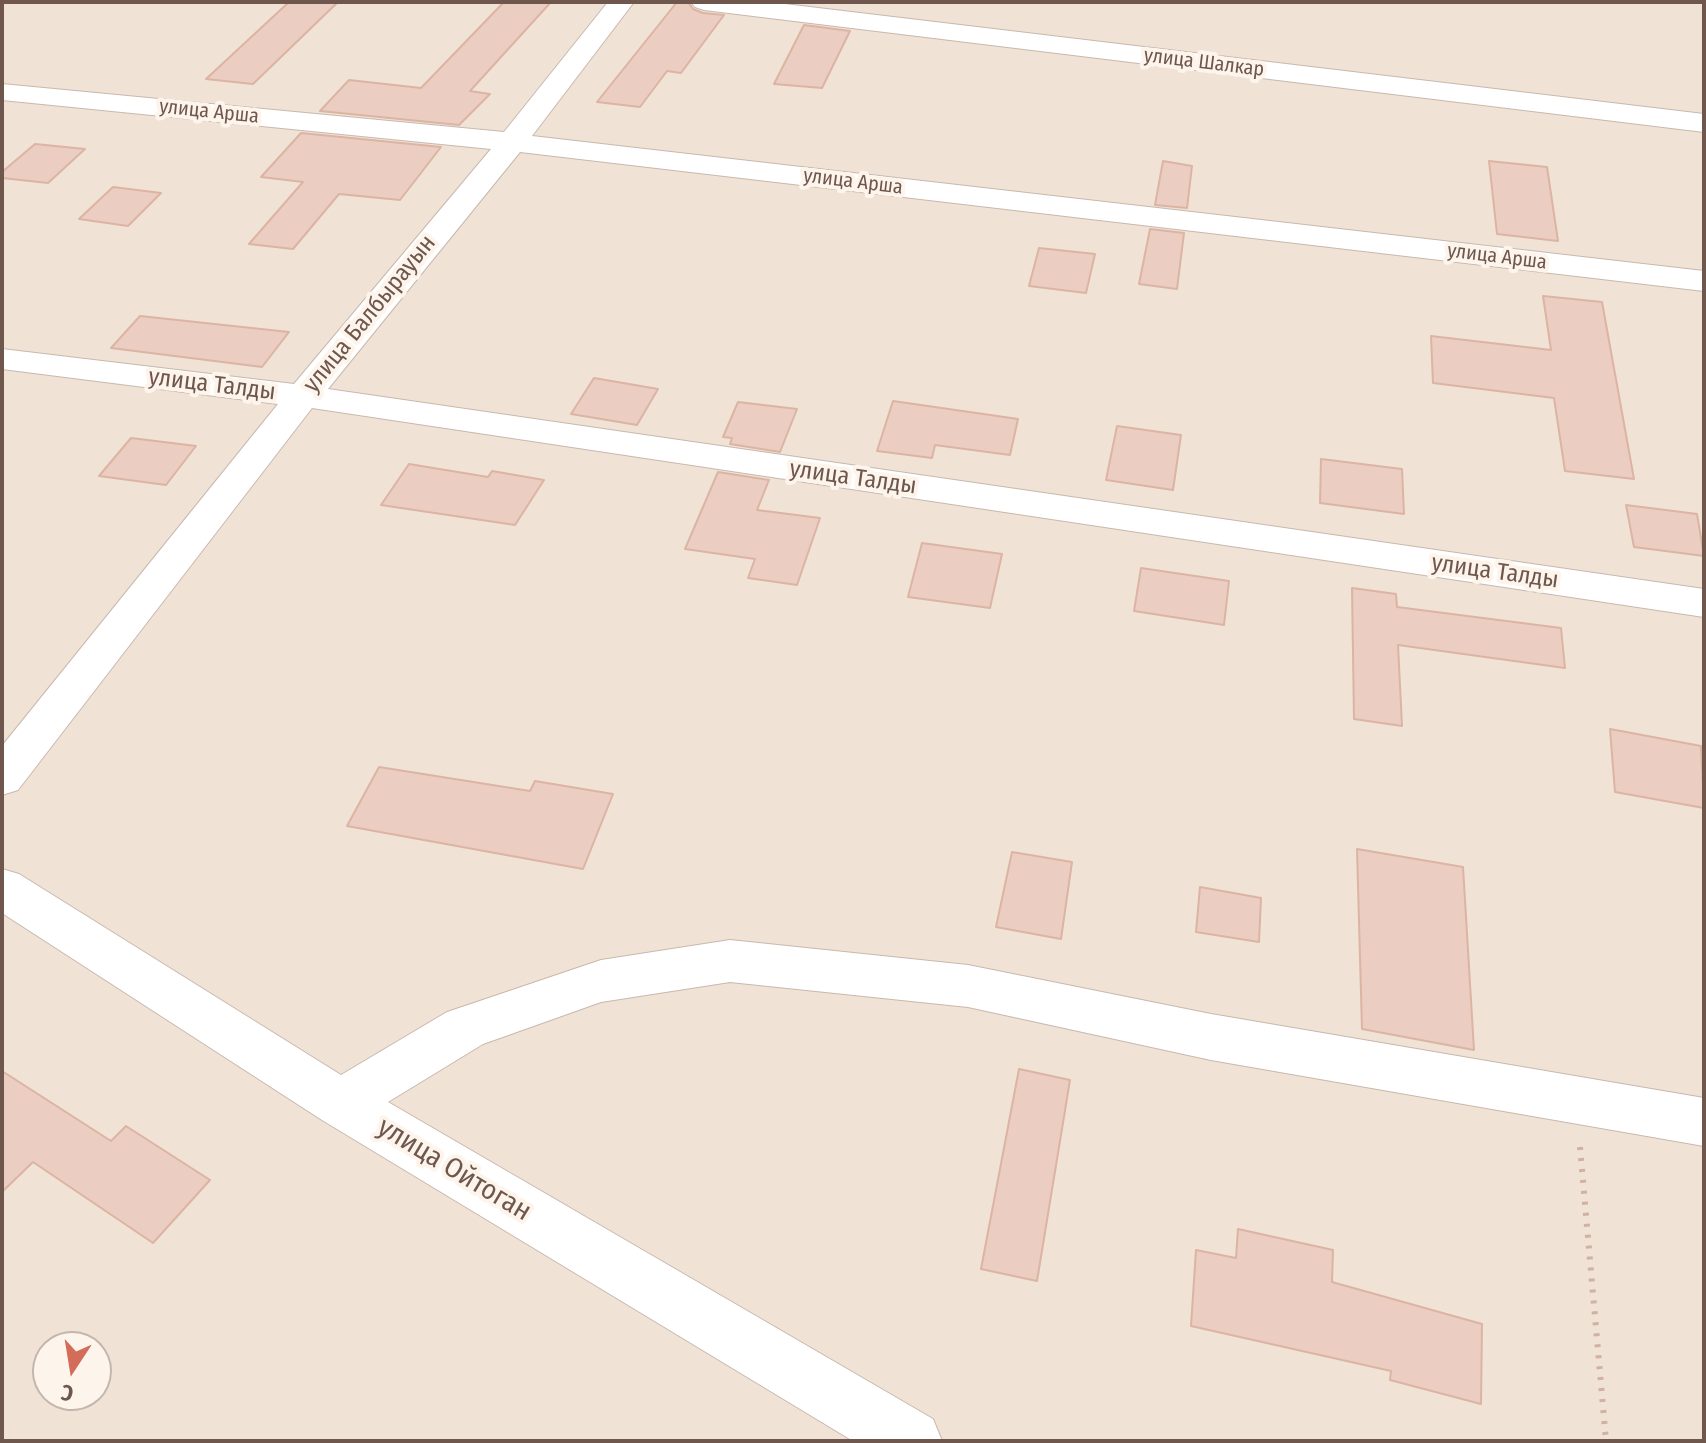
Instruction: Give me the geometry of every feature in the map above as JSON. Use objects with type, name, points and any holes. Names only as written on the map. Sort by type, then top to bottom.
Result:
[{"type":"street","name":"улица Балбырауын","points":[[2,778],[303,396],[512,142],[621,2]]},
{"type":"street","name":"улица Шалкар","points":[[704,2],[1704,123]]},
{"type":"street","name":"улица Арша","points":[[2,92],[512,142],[1704,281]]},
{"type":"street","name":"улица Талды","points":[[2,359],[303,396],[1704,603]]},
{"type":"street","name":"улица Ойтоган","points":[[2,888],[341,1103],[911,1441]]},
{"type":"street","points":[[341,1103],[465,1028],[601,981],[730,961],[968,986],[1211,1037],[1704,1122]]},
{"type":"path","points":[[1576,1101],[1606,1441]]},
{"type":"shaded area","points":[[2,2],[1704,2],[1704,1441],[2,1441]]},
{"type":"building","points":[[289,2],[338,2],[253,84],[206,79]]},
{"type":"building","points":[[504,2],[551,2],[470,91],[490,94],[459,125],[320,111],[349,80],[421,88]]},
{"type":"building","points":[[677,2],[688,2],[693,9],[703,13],[724,15],[681,73],[667,71],[640,107],[597,102]]},
{"type":"building","points":[[804,25],[850,31],[822,88],[774,84]]},
{"type":"building","points":[[301,133],[441,147],[400,200],[339,194],[293,249],[249,244],[303,182],[261,177]]},
{"type":"building","points":[[35,144],[85,149],[48,183],[2,178],[2,172]]},
{"type":"building","points":[[1163,161],[1192,166],[1187,208],[1155,205]]},
{"type":"building","points":[[1489,161],[1547,167],[1558,241],[1497,234]]},
{"type":"building","points":[[113,187],[161,193],[128,226],[79,219]]},
{"type":"building","points":[[1150,229],[1184,233],[1177,289],[1139,284]]},
{"type":"building","points":[[1039,248],[1095,254],[1086,293],[1029,286]]},
{"type":"building","points":[[1543,296],[1602,302],[1634,479],[1565,471],[1554,398],[1433,383],[1431,336],[1551,350]]},
{"type":"building","points":[[140,316],[289,332],[262,367],[111,348]]},
{"type":"building","points":[[594,378],[658,389],[637,425],[571,414]]},
{"type":"building","points":[[893,401],[1018,419],[1010,455],[935,445],[932,458],[877,451]]},
{"type":"building","points":[[738,402],[797,409],[780,452],[730,444],[732,438],[723,437]]},
{"type":"building","points":[[1117,426],[1181,435],[1173,490],[1106,480]]},
{"type":"building","points":[[131,438],[196,446],[166,485],[99,476]]},
{"type":"building","points":[[1321,459],[1402,469],[1404,514],[1320,503]]},
{"type":"building","points":[[409,464],[488,477],[492,471],[544,480],[515,525],[381,505]]},
{"type":"building","points":[[718,472],[769,480],[757,510],[820,518],[797,585],[748,578],[755,559],[685,549]]},
{"type":"building","points":[[1626,505],[1697,514],[1704,556],[1634,547]]},
{"type":"building","points":[[922,543],[1002,554],[990,608],[908,597]]},
{"type":"building","points":[[1141,568],[1229,581],[1224,625],[1134,611]]},
{"type":"building","points":[[1352,588],[1396,594],[1397,607],[1561,628],[1565,668],[1398,645],[1402,726],[1354,719]]},
{"type":"building","points":[[1610,729],[1701,746],[1704,808],[1615,792]]},
{"type":"building","points":[[379,767],[530,791],[535,781],[613,794],[583,869],[347,826]]},
{"type":"building","points":[[1357,849],[1463,867],[1474,1050],[1362,1029]]},
{"type":"building","points":[[1012,852],[1072,862],[1061,939],[996,927]]},
{"type":"building","points":[[1200,887],[1261,898],[1259,942],[1196,932]]},
{"type":"building","points":[[1019,1069],[1070,1080],[1037,1281],[981,1269]]},
{"type":"building","points":[[2,1071],[111,1141],[126,1126],[210,1180],[153,1243],[33,1162],[2,1192]]},
{"type":"building","points":[[1238,1229],[1333,1250],[1332,1282],[1482,1324],[1481,1404],[1390,1380],[1391,1371],[1191,1326],[1196,1250],[1236,1258]]}]
